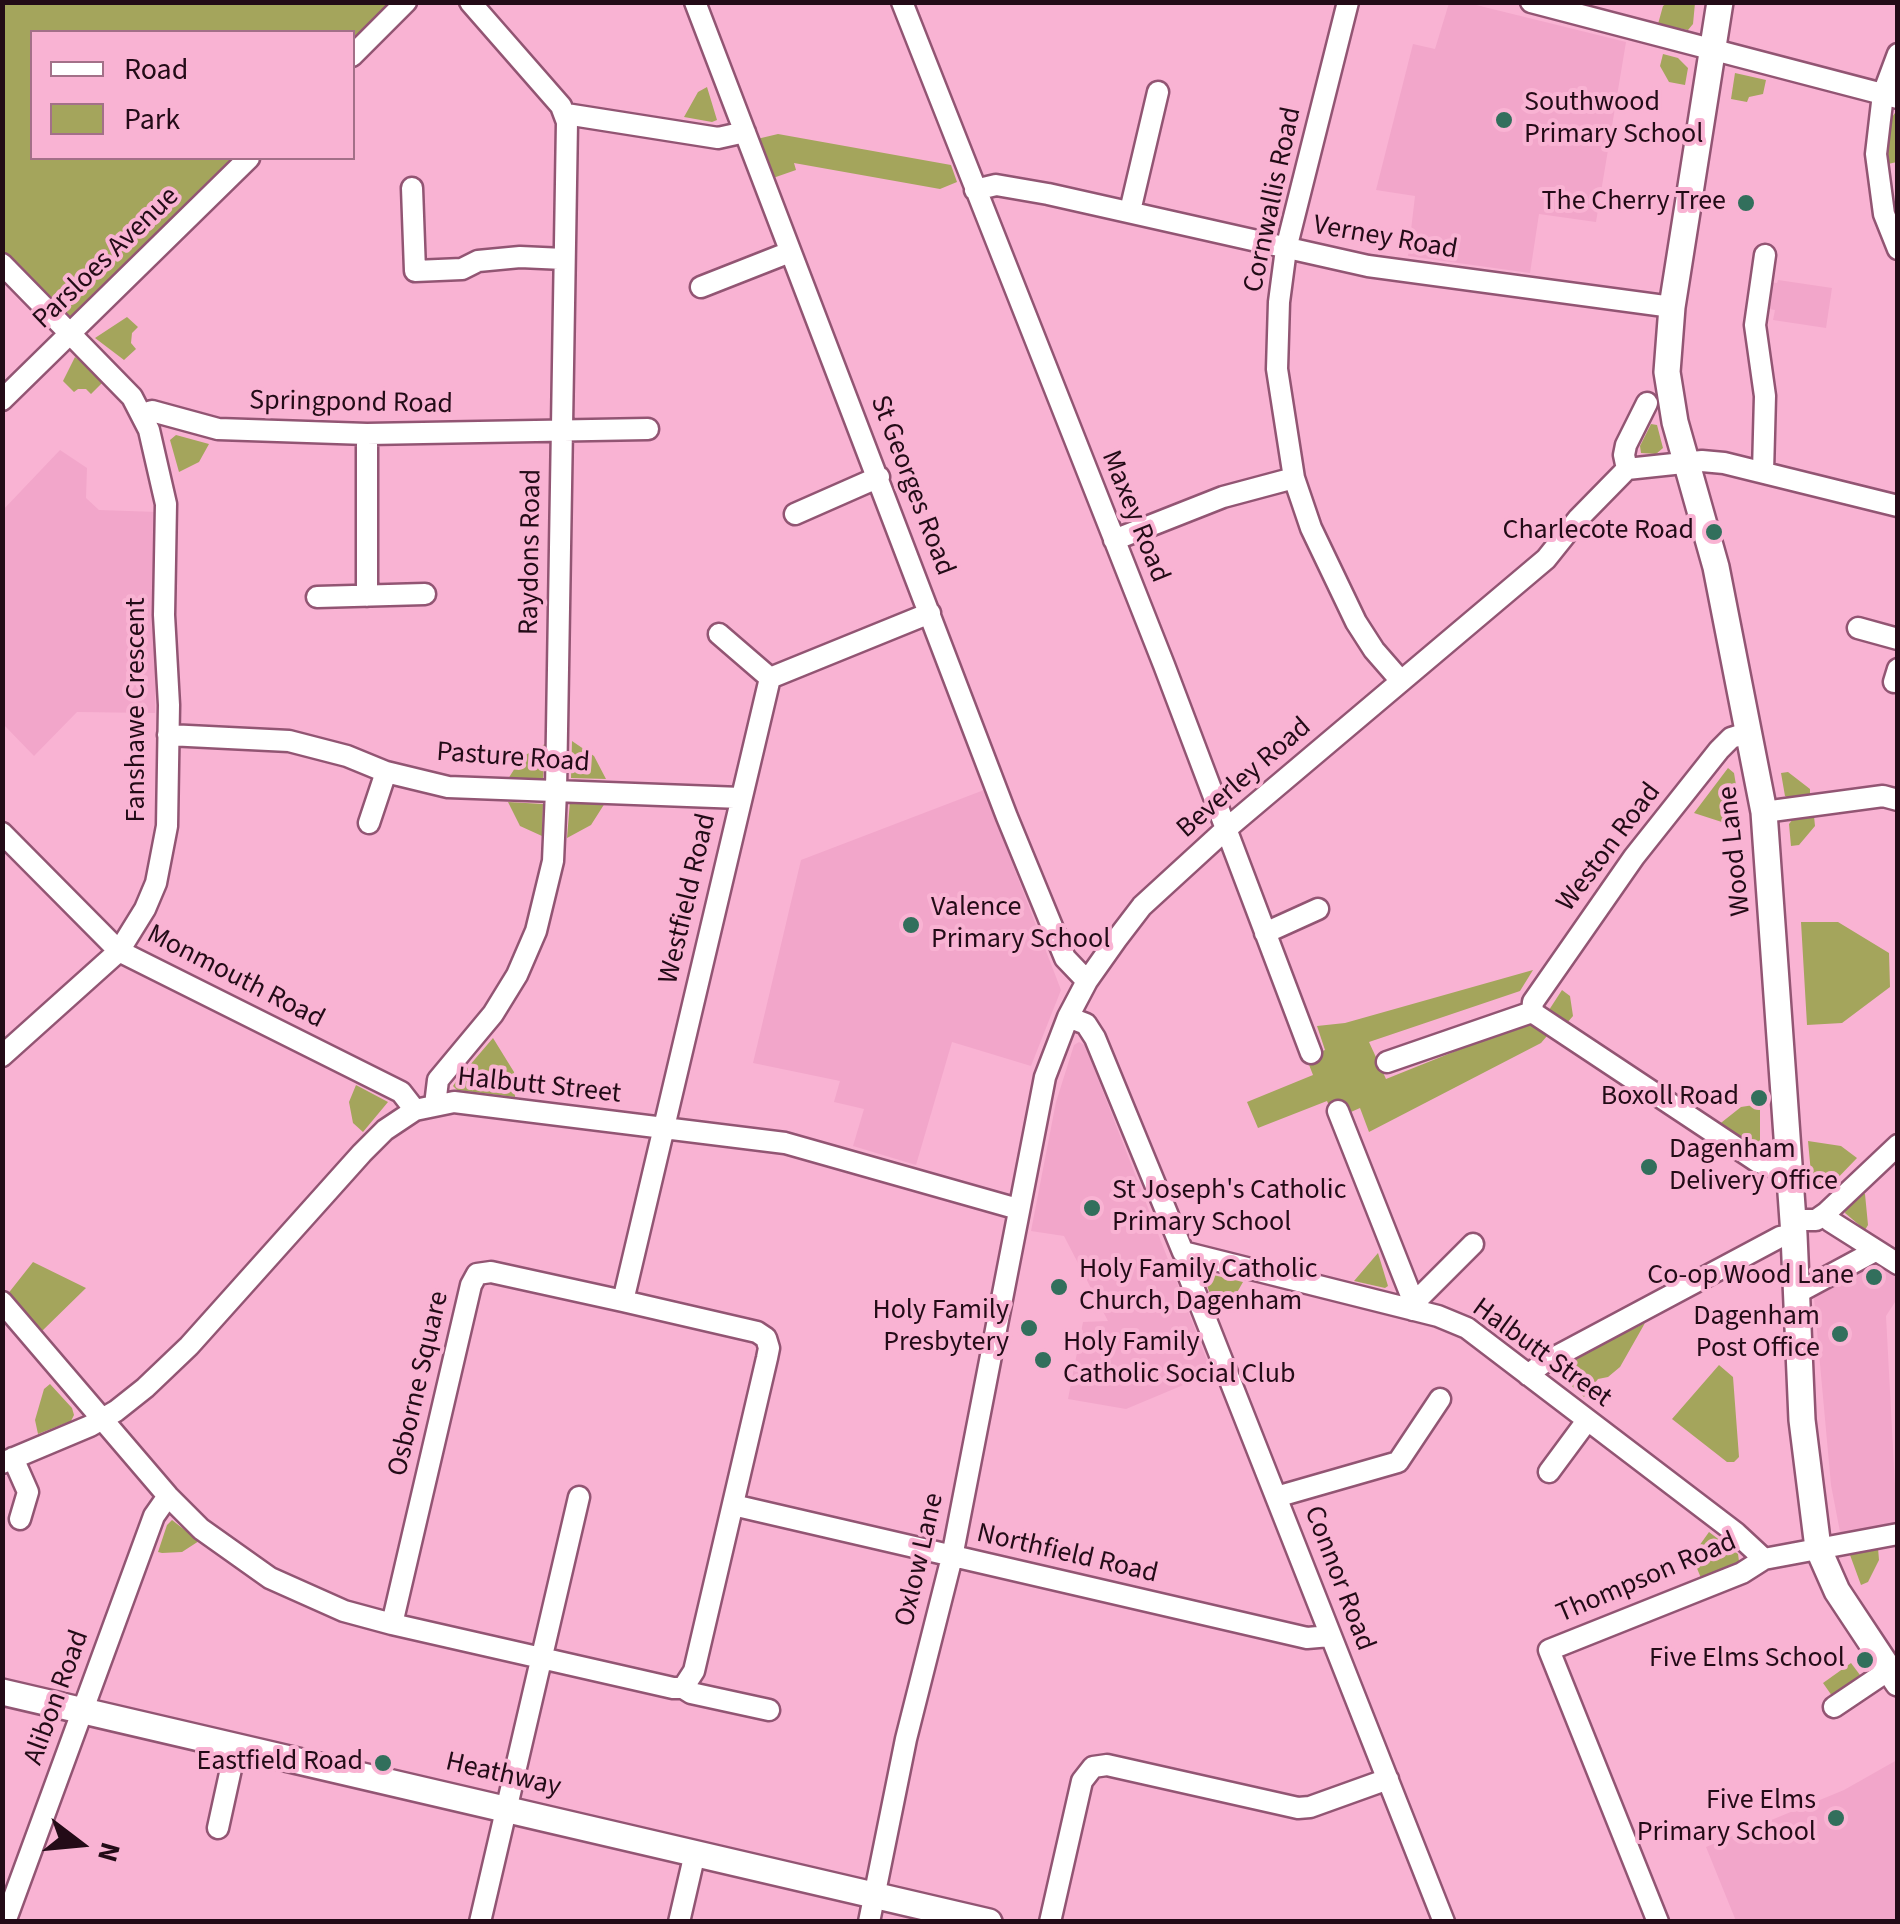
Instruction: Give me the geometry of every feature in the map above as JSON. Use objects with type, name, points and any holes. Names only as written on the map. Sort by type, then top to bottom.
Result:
[{"type":"main road","name":"Wood Lane","points":[[1720,2],[1672,307],[1667,372],[1675,422],[1716,566],[1764,812],[1794,1228],[1802,1420],[1818,1548],[1837,1591],[1893,1676]]},
{"type":"main road","name":"Heathway","points":[[2,1692],[989,1922]]},
{"type":"street","points":[[355,53],[406,2]]},
{"type":"street","points":[[470,2],[566,114],[718,138],[745,132]]},
{"type":"street","name":"St Georges Road","points":[[695,2],[1065,958],[1087,981]]},
{"type":"street","name":"Maxey Road","points":[[902,2],[1311,1053]]},
{"type":"street","name":"Cornwallis Road","points":[[1348,2],[1286,249],[1278,302],[1277,369],[1294,478],[1332,578],[1374,650],[1401,681]]},
{"type":"street","points":[[1531,2],[1890,96]]},
{"type":"street","points":[[1898,54],[1876,139],[1878,184],[1898,249]]},
{"type":"street","points":[[1130,211],[1158,92]]},
{"type":"street","name":"Raydons Road","points":[[425,1108],[438,1080],[494,1014],[528,953],[549,885],[556,791],[566,114]]},
{"type":"street","name":"Parsloes Avenue","points":[[2,400],[248,160]]},
{"type":"street","name":"Verney Road","points":[[975,190],[996,185],[1130,211],[1368,266],[1672,307]]},
{"type":"street","points":[[412,188],[415,271],[462,269],[478,261],[520,257],[564,259]]},
{"type":"street","points":[[702,288],[790,252]]},
{"type":"street","points":[[1762,472],[1766,396],[1755,324],[1764,255]]},
{"type":"street","name":"Fanshawe Crescent","points":[[2,264],[132,398],[142,414],[159,466],[166,504],[168,735],[167,826],[156,882],[145,909],[119,951],[2,1056]]},
{"type":"street","points":[[1647,403],[1626,445],[1627,469],[1711,462],[1898,506]]},
{"type":"street","name":"Springpond Road","points":[[142,414],[152,412],[218,429],[367,434],[648,430]]},
{"type":"street","points":[[366,596],[367,434]]},
{"type":"street","name":"Beverley Road","points":[[1018,1208],[1045,1076],[1068,1017],[1087,981],[1142,906],[1546,559],[1627,469]]},
{"type":"street","points":[[795,514],[879,477]]},
{"type":"street","points":[[1114,540],[1223,497],[1294,478]]},
{"type":"street","points":[[1559,506],[1578,519]]},
{"type":"street","points":[[317,597],[425,594]]},
{"type":"street","points":[[719,634],[770,678],[930,613]]},
{"type":"street","points":[[1858,628],[1898,639]]},
{"type":"street","name":"Westfield Road","points":[[623,1301],[770,678]]},
{"type":"street","name":"Weston Road","points":[[1532,1012],[1533,1002],[1634,857],[1719,750],[1731,738],[1750,732]]},
{"type":"street","name":"Pasture Road","points":[[168,735],[289,741],[448,787],[741,798]]},
{"type":"street","points":[[369,823],[386,772]]},
{"type":"street","points":[[1764,812],[1883,796],[1898,800]]},
{"type":"street","name":"Monmouth Road","points":[[2,833],[119,951],[401,1092],[425,1108]]},
{"type":"street","points":[[1265,933],[1318,910]]},
{"type":"street","points":[[1387,1062],[1532,1012],[1758,1162],[1777,1168],[1789,1164]]},
{"type":"street","points":[[1068,1017],[1086,1024],[1096,1038],[1178,1248],[1190,1256]]},
{"type":"street","name":"Halbutt Street","points":[[425,1108],[454,1102],[785,1143],[1018,1208]]},
{"type":"street","points":[[20,1519],[28,1492],[8,1460],[102,1419],[173,1363],[362,1153],[385,1130],[425,1108]]},
{"type":"street","points":[[1338,1112],[1414,1306],[1472,1244]]},
{"type":"street","points":[[1528,1375],[1794,1228],[1816,1220],[1898,1145]]},
{"type":"street","name":"Oxlow Lane","points":[[868,1922],[906,1739],[952,1557],[1018,1208]]},
{"type":"street","points":[[1826,1213],[1830,1221],[1898,1264]]},
{"type":"street","points":[[1797,1293],[1875,1251]]},
{"type":"street","name":"Halbutt Street","points":[[1190,1256],[1414,1306],[1468,1328],[1764,1558]]},
{"type":"street","name":"Connor Road","points":[[1190,1256],[1188,1274],[1444,1922]]},
{"type":"street","name":"Osborne Square","points":[[392,1624],[471,1285],[478,1274],[490,1272],[623,1301],[757,1332],[766,1338],[769,1348],[694,1671],[684,1688]]},
{"type":"street","points":[[2,1302],[168,1496],[201,1529],[270,1578],[344,1611],[392,1624],[769,1710]]},
{"type":"street","points":[[1276,1497],[1398,1462],[1440,1398]]},
{"type":"street","points":[[1549,1472],[1586,1422]]},
{"type":"street","name":"Alibon Road","points":[[13,1916],[82,1710],[154,1516],[168,1496]]},
{"type":"street","points":[[480,1922],[579,1496]]},
{"type":"street","name":"Northfield Road","points":[[733,1504],[1307,1638],[1330,1636]]},
{"type":"street","name":"Thompson Road","points":[[1658,1922],[1549,1650],[1742,1573],[1764,1558],[1898,1534]]},
{"type":"street","points":[[1834,1708],[1893,1676]]},
{"type":"street","points":[[218,1828],[236,1746]]},
{"type":"street","points":[[1050,1922],[1082,1781],[1093,1768],[1107,1765],[1298,1808],[1388,1780]]},
{"type":"street","points":[[679,1922],[694,1852]]},
{"type":"shaded area","name":"Southwood Primary School","points":[[1449,3],[1468,3],[1626,42],[1596,222],[1539,214],[1530,273],[1408,256],[1415,196],[1376,190],[1413,44],[1435,49]]},
{"type":"shaded area","points":[[1769,282],[1832,288],[1826,328],[1773,320],[1775,310],[1765,308]]},
{"type":"shaded area","points":[[60,450],[87,468],[86,498],[99,510],[157,512],[155,713],[77,712],[34,756],[3,724],[2,511]]},
{"type":"shaded area","name":"Valence Primary School","points":[[984,790],[1061,990],[1031,1066],[952,1042],[916,1165],[853,1146],[864,1109],[834,1102],[840,1081],[753,1063],[801,860]]},
{"type":"shaded area","name":"St Joseph's Catholic Primary School","points":[[1074,1045],[1085,1045],[1212,1373],[1126,1409],[1068,1399],[1083,1322],[1108,1321],[1064,1236],[1031,1231],[1056,1102]]},
{"type":"shaded area","points":[[1878,1257],[1897,1274],[1897,1299],[1886,1316],[1897,1524],[1841,1537],[1831,1485],[1814,1298]]},
{"type":"shaded area","name":"Five Elms Primary School","points":[[1897,1760],[1897,1921],[1736,1921],[1706,1847],[1844,1790]]},
{"type":"green space","points":[[1669,2],[1695,3],[1693,24],[1688,30],[1658,24],[1663,6]]},
{"type":"green space","points":[[2,3],[389,3],[355,36],[355,30],[30,30],[30,160],[230,160],[70,317],[18,263],[3,253]]},
{"type":"green space","points":[[1663,54],[1678,58],[1688,68],[1685,85],[1669,82],[1660,66]]},
{"type":"green space","points":[[1735,73],[1766,80],[1763,94],[1749,97],[1747,102],[1731,99]]},
{"type":"green space","points":[[707,87],[717,120],[684,117],[698,92]]},
{"type":"green space","points":[[1895,113],[1897,162],[1888,164],[1887,135]]},
{"type":"green space","points":[[778,134],[951,165],[957,182],[940,189],[794,163],[796,170],[773,178],[757,139]]},
{"type":"green space","points":[[127,317],[138,327],[132,333],[131,343],[136,349],[124,360],[95,338]]},
{"type":"green space","points":[[75,357],[105,380],[91,394],[86,389],[74,392],[63,381]]},
{"type":"green space","points":[[1651,424],[1657,425],[1663,448],[1656,454],[1641,453],[1640,446]]},
{"type":"green space","points":[[176,435],[209,444],[199,462],[179,472],[170,440]]},
{"type":"green space","points":[[572,741],[594,756],[606,779],[571,778]]},
{"type":"green space","points":[[545,744],[543,780],[508,779],[522,757]]},
{"type":"green space","points":[[1728,768],[1734,773],[1742,821],[1728,824],[1694,813]]},
{"type":"green space","points":[[1788,772],[1810,789],[1810,797],[1785,796],[1781,773]]},
{"type":"green space","points":[[570,801],[605,803],[591,825],[567,838]]},
{"type":"green space","points":[[508,802],[543,804],[542,836],[520,826]]},
{"type":"green space","points":[[1814,816],[1815,826],[1799,845],[1791,846],[1789,824],[1793,819]]},
{"type":"green space","points":[[1801,922],[1838,922],[1889,953],[1890,987],[1842,1023],[1807,1025]]},
{"type":"green space","points":[[1533,970],[1520,991],[1369,1042],[1386,1079],[1528,1022],[1547,1036],[1541,1043],[1369,1132],[1360,1108],[1335,1119],[1327,1101],[1258,1128],[1247,1102],[1313,1075],[1306,1057],[1325,1050],[1317,1026],[1345,1023]]},
{"type":"green space","points":[[1562,990],[1570,996],[1573,1016],[1567,1023],[1549,1010]]},
{"type":"green space","points":[[493,1038],[514,1072],[515,1097],[457,1090],[453,1086],[457,1080]]},
{"type":"green space","points":[[356,1085],[388,1102],[363,1132],[353,1123],[349,1102]]},
{"type":"green space","points":[[1760,1104],[1760,1151],[1717,1126],[1741,1107]]},
{"type":"green space","points":[[1808,1141],[1841,1146],[1857,1158],[1830,1186],[1819,1189],[1812,1184]]},
{"type":"green space","points":[[1861,1191],[1865,1194],[1865,1230],[1845,1213],[1846,1206]]},
{"type":"green space","points":[[1378,1253],[1388,1286],[1354,1281]]},
{"type":"green space","points":[[33,1262],[86,1288],[40,1333],[7,1295]]},
{"type":"green space","points":[[1209,1274],[1243,1282],[1231,1303],[1217,1312],[1206,1283]]},
{"type":"green space","points":[[1645,1323],[1620,1367],[1608,1377],[1598,1379],[1584,1397],[1553,1369]]},
{"type":"green space","points":[[1719,1365],[1733,1377],[1739,1457],[1734,1462],[1727,1462],[1672,1419]]},
{"type":"green space","points":[[50,1384],[74,1415],[71,1421],[38,1434],[35,1420],[44,1389]]},
{"type":"green space","points":[[172,1520],[199,1541],[182,1552],[158,1552],[167,1525]]},
{"type":"green space","points":[[1709,1532],[1738,1554],[1739,1561],[1733,1567],[1701,1578],[1696,1566],[1699,1546]]},
{"type":"green space","points":[[1878,1548],[1879,1560],[1868,1582],[1861,1585],[1851,1552]]},
{"type":"green space","points":[[1851,1663],[1866,1683],[1837,1703],[1823,1683]]},
{"type":"place","name":"Southwood Primary School","points":[[1504,120]]},
{"type":"place","name":"The Cherry Tree","points":[[1746,203]]},
{"type":"place","name":"Charlecote Road","points":[[1714,532]]},
{"type":"place","name":"Valence Primary School","points":[[911,925]]},
{"type":"place","name":"Boxoll Road","points":[[1759,1098]]},
{"type":"place","name":"Dagenham Delivery Office","points":[[1649,1167]]},
{"type":"place","name":"St Joseph's Catholic Primary School","points":[[1092,1208]]},
{"type":"place","name":"Co-op Wood Lane","points":[[1874,1277]]},
{"type":"place","name":"Holy Family Catholic Church, Dagenham","points":[[1059,1287]]},
{"type":"place","name":"Holy Family Presbytery","points":[[1029,1328]]},
{"type":"place","name":"Dagenham Post Office","points":[[1840,1334]]},
{"type":"place","name":"Holy Family Catholic Social Club","points":[[1043,1360]]},
{"type":"place","name":"Five Elms School","points":[[1865,1660]]},
{"type":"place","name":"Eastfield Road","points":[[383,1763]]},
{"type":"place","name":"Five Elms Primary School","points":[[1836,1818]]}]
